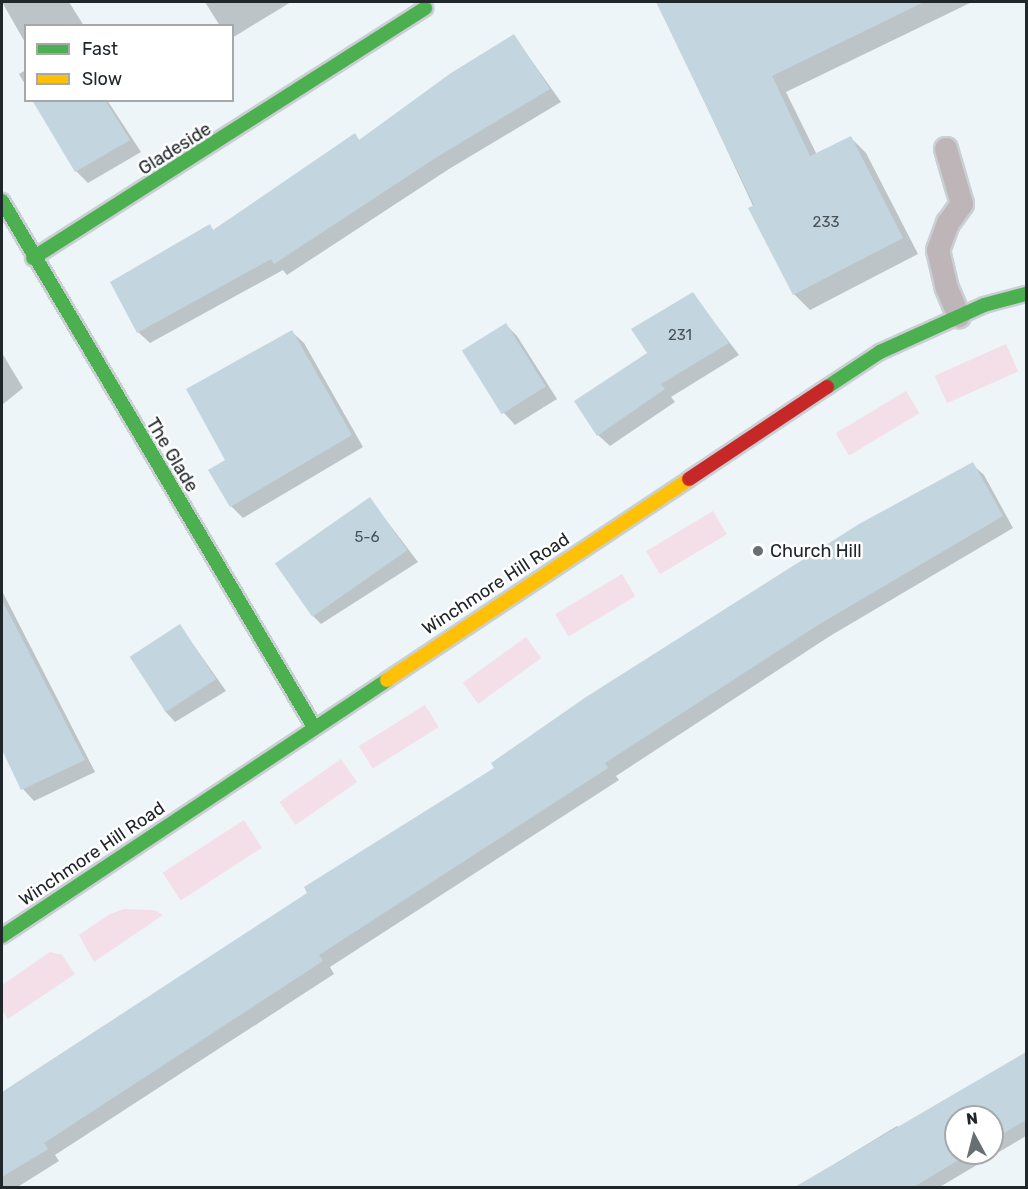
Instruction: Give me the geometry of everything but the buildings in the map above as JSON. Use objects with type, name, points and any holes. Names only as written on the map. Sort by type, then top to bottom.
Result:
[{"type":"street","name":"Gladeside","points":[[33,258],[425,8]]},
{"type":"street","name":"The Glade","points":[[2,201],[33,258],[314,727]]},
{"type":"street","name":"Winchmore Hill Road","points":[[2,936],[880,352],[958,316],[1026,294]]},
{"type":"lane","points":[[946,149],[962,204],[948,223],[938,250],[946,286],[958,316]]},
{"type":"shaded area","points":[[1006,344],[1018,371],[947,403],[935,376]]},
{"type":"shaded area","points":[[906,391],[919,413],[849,456],[836,433]]},
{"type":"shaded area","points":[[713,511],[727,534],[660,574],[646,551]]},
{"type":"shaded area","points":[[622,574],[635,596],[569,636],[555,614]]},
{"type":"shaded area","points":[[526,637],[541,658],[478,704],[463,683]]},
{"type":"shaded area","points":[[425,705],[439,727],[373,768],[359,746]]},
{"type":"shaded area","points":[[341,759],[357,782],[296,825],[280,802]]},
{"type":"shaded area","points":[[244,820],[262,848],[181,901],[163,873]]},
{"type":"shaded area","points":[[124,909],[154,910],[163,915],[94,962],[79,935],[110,914]]},
{"type":"shaded area","points":[[50,952],[62,955],[75,974],[8,1019],[2,1010],[2,985]]},
{"type":"traffic: fast","points":[[33,258],[425,8]]},
{"type":"traffic: fast","points":[[2,201],[314,727]]},
{"type":"traffic: fast","points":[[827,387],[880,352],[984,305],[1026,294]]},
{"type":"traffic: fast","points":[[2,936],[387,680]]},
{"type":"traffic: slow","points":[[387,680],[689,479]]},
{"type":"traffic: jam","points":[[689,479],[827,387]]},
{"type":"place","name":"Church Hill","points":[[758,551]]}]
